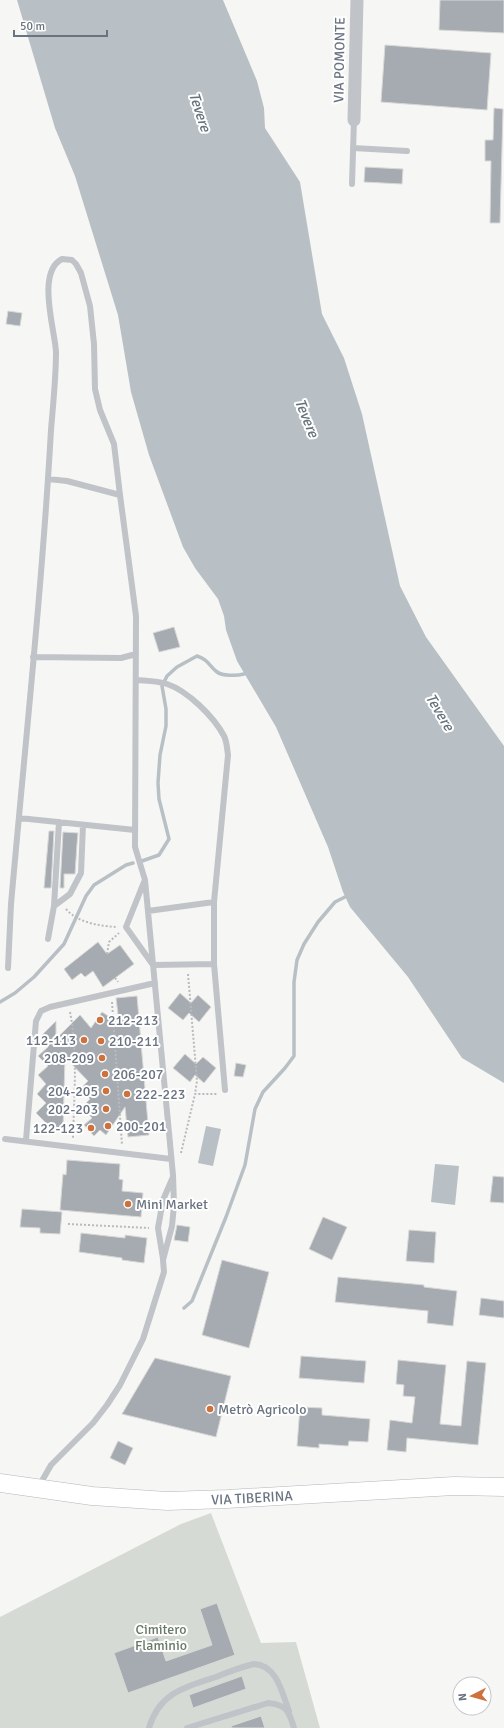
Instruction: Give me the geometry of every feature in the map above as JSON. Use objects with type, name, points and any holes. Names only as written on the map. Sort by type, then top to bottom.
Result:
[{"type":"main road","name":"VIA TIBERINA","points":[[0,1483],[38,1489],[131,1499],[178,1501],[220,1500],[446,1486],[504,1487]]},
{"type":"street","name":"VIA POMONTE","points":[[354,120],[357,0]]},
{"type":"lane","points":[[352,184],[354,120]]},
{"type":"lane","points":[[353,148],[407,150]]},
{"type":"lane","points":[[8,968],[11,904],[48,479],[56,353],[48,302],[48,291],[54,265],[62,259],[67,259],[76,264],[81,273],[90,306],[94,344],[95,389],[100,410],[114,444],[136,616],[135,847],[145,880],[173,1175],[174,1205],[172,1226],[163,1260]]},
{"type":"lane","points":[[48,479],[67,481],[120,495]]},
{"type":"lane","points":[[33,657],[121,658],[136,654]]},
{"type":"lane","points":[[136,680],[167,684],[180,690],[206,713],[227,743],[228,755],[214,902],[214,964],[225,1090]]},
{"type":"lane","points":[[19,818],[135,830]]},
{"type":"lane","points":[[48,939],[54,906],[59,822]]},
{"type":"lane","points":[[54,906],[70,894],[81,873],[83,825]]},
{"type":"lane","points":[[145,880],[126,927],[153,965]]},
{"type":"lane","points":[[148,911],[214,902]]},
{"type":"lane","points":[[153,965],[214,964]]},
{"type":"lane","points":[[26,1140],[36,1021],[41,1011],[50,1007],[155,983]]},
{"type":"lane","points":[[5,1139],[26,1140],[171,1159]]},
{"type":"lane","points":[[38,1489],[51,1465],[93,1424],[120,1385],[142,1338],[154,1306],[164,1272],[158,1228],[163,1200],[173,1175]]},
{"type":"lane","points":[[149,1728],[152,1718],[161,1705],[176,1691],[254,1664],[265,1666],[271,1670],[289,1711],[294,1728]]},
{"type":"lane","points":[[187,1728],[268,1703],[282,1706],[289,1711]]},
{"type":"path","points":[[68,911],[97,926],[126,927]]},
{"type":"path","points":[[107,954],[109,942],[126,927]]},
{"type":"path","points":[[173,1175],[184,1145],[197,1081],[187,965]]},
{"type":"path","points":[[111,993],[122,1134],[122,1153]]},
{"type":"path","points":[[68,1003],[73,1029],[75,1080],[73,1146]]},
{"type":"path","points":[[195,1094],[217,1094],[225,1090]]},
{"type":"path","points":[[68,1224],[158,1228]]},
{"type":"green space","name":"Cimitero Flaminio","points":[[211,1513],[261,1643],[296,1642],[320,1728],[0,1728],[0,1617],[181,1524]]},
{"type":"water","name":"Tevere","points":[[17,0],[223,0],[257,81],[264,108],[265,128],[300,182],[322,314],[344,358],[362,414],[400,586],[426,637],[504,746],[504,1083],[462,1058],[408,977],[350,907],[343,892],[328,847],[276,727],[237,661],[226,630],[224,616],[218,599],[195,568],[183,547],[149,455],[131,392],[118,315],[75,176],[55,128]]},
{"type":"water","points":[[206,1126],[221,1129],[213,1166],[198,1163]]},
{"type":"water","points":[[435,1164],[459,1166],[455,1205],[431,1202]]},
{"type":"building","points":[[440,0],[504,0],[504,33],[439,30]]},
{"type":"building","points":[[385,45],[491,53],[487,110],[381,102]]},
{"type":"building","points":[[494,108],[503,109],[500,223],[490,223],[491,161],[485,161],[485,140],[493,140]]},
{"type":"building","points":[[365,167],[403,169],[402,184],[364,182]]},
{"type":"building","points":[[8,311],[22,313],[20,326],[6,324]]},
{"type":"building","points":[[174,627],[180,647],[159,652],[153,633]]},
{"type":"building","points":[[49,831],[54,831],[51,888],[44,888]]},
{"type":"building","points":[[63,832],[78,833],[75,874],[64,874],[64,888],[60,888]]},
{"type":"building","points":[[98,942],[107,954],[120,945],[134,964],[103,987],[93,971],[85,977],[81,973],[72,980],[64,969]]},
{"type":"building","points":[[180,993],[191,1003],[198,995],[211,1007],[199,1022],[189,1013],[183,1020],[168,1008]]},
{"type":"building","points":[[137,996],[149,1135],[128,1137],[125,1107],[106,1135],[100,1130],[94,1136],[84,1125],[92,1118],[82,1107],[90,1099],[80,1089],[88,1081],[65,1057],[63,1129],[52,1129],[36,1113],[46,1103],[37,1094],[46,1084],[38,1075],[48,1066],[38,1056],[48,1047],[39,1038],[56,1021],[56,1039],[80,1015],[91,1028],[102,1012],[119,1023],[116,998]]},
{"type":"building","points":[[185,1054],[196,1064],[203,1057],[216,1068],[204,1083],[195,1075],[190,1082],[173,1068]]},
{"type":"building","points":[[236,1063],[246,1065],[243,1077],[234,1076]]},
{"type":"building","points":[[67,1160],[120,1164],[119,1179],[123,1180],[122,1191],[143,1193],[141,1217],[60,1210],[63,1174],[66,1175]]},
{"type":"building","points":[[493,1176],[504,1177],[504,1203],[490,1202]]},
{"type":"building","points":[[22,1209],[62,1212],[60,1234],[40,1233],[40,1228],[20,1227]]},
{"type":"building","points":[[323,1217],[347,1227],[332,1260],[309,1249]]},
{"type":"building","points":[[177,1225],[190,1227],[188,1242],[174,1240]]},
{"type":"building","points":[[409,1230],[436,1232],[434,1263],[406,1261]]},
{"type":"building","points":[[81,1233],[125,1238],[125,1235],[147,1238],[144,1263],[122,1260],[122,1258],[79,1252]]},
{"type":"building","points":[[222,1260],[269,1272],[249,1348],[202,1335]]},
{"type":"building","points":[[338,1277],[424,1285],[424,1287],[457,1291],[453,1326],[427,1323],[428,1311],[335,1302]]},
{"type":"building","points":[[481,1298],[504,1301],[504,1318],[479,1315]]},
{"type":"building","points":[[301,1356],[366,1361],[364,1383],[299,1378]]},
{"type":"building","points":[[155,1358],[231,1376],[216,1437],[122,1414]]},
{"type":"building","points":[[398,1360],[446,1365],[440,1424],[461,1426],[467,1361],[486,1363],[478,1445],[407,1438],[406,1452],[387,1450],[390,1420],[412,1423],[415,1397],[403,1396],[404,1385],[396,1384]]},
{"type":"building","points":[[300,1407],[322,1408],[322,1415],[370,1419],[368,1442],[349,1441],[348,1446],[319,1444],[319,1448],[297,1446]]},
{"type":"building","points":[[118,1441],[133,1448],[125,1465],[110,1458]]},
{"type":"building","points":[[217,1603],[235,1655],[128,1693],[114,1653],[158,1637],[166,1661],[212,1645],[200,1609]]},
{"type":"building","points":[[242,1676],[246,1689],[193,1708],[189,1695]]},
{"type":"building","points":[[261,1716],[265,1728],[232,1728],[231,1726]]},
{"type":"waterway","points":[[142,861],[159,855],[169,839],[159,799],[158,783],[160,755],[166,726],[166,709],[162,686],[167,676],[177,667],[197,656],[206,661],[219,673],[230,675],[244,674]]},
{"type":"waterway","points":[[0,1002],[15,993],[34,977],[64,944],[86,896],[94,885],[126,865],[133,863]]},
{"type":"waterway","points":[[184,1308],[192,1301],[245,1165],[255,1109],[263,1092],[294,1056],[294,982],[297,960],[304,944],[318,922],[335,902],[345,897]]},
{"type":"place","name":"212-213","points":[[100,1020]]},
{"type":"place","name":"112-113","points":[[84,1040]]},
{"type":"place","name":"210-211","points":[[101,1041]]},
{"type":"place","name":"208-209","points":[[102,1058]]},
{"type":"place","name":"206-207","points":[[105,1074]]},
{"type":"place","name":"204-205","points":[[106,1091]]},
{"type":"place","name":"222-223","points":[[127,1094]]},
{"type":"place","name":"202-203","points":[[106,1109]]},
{"type":"place","name":"200-201","points":[[108,1126]]},
{"type":"place","name":"122-123","points":[[91,1128]]},
{"type":"place","name":"Mini Market","points":[[128,1204]]},
{"type":"place","name":"Metrò Agricolo","points":[[210,1409]]}]
